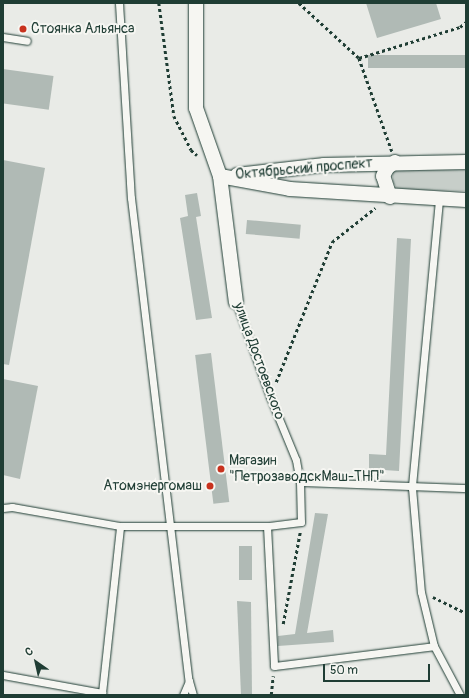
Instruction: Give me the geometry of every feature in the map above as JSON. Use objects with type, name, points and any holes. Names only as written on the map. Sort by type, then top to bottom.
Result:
[{"type":"street","name":"улица Достоевского","points":[[196,3],[196,108],[220,176],[236,302]]},
{"type":"street","name":"Октябрьский проспект","points":[[220,176],[324,165],[395,162],[466,162]]},
{"type":"street","points":[[390,197],[383,176],[387,168],[395,162]]},
{"type":"street","name":"Октябрьский проспект","points":[[220,176],[290,189],[390,197],[466,200]]},
{"type":"lane","points":[[118,3],[131,198],[172,524],[189,681],[192,695]]},
{"type":"lane","points":[[3,37],[27,41]]},
{"type":"lane","points":[[439,200],[412,488],[421,592],[434,646],[460,695]]},
{"type":"lane","name":"улица Достоевского","points":[[236,302],[270,397],[296,460],[300,482],[301,522]]},
{"type":"lane","points":[[300,482],[412,488],[466,488]]},
{"type":"lane","points":[[3,508],[12,507],[120,526],[172,524],[225,528],[267,526],[301,522]]},
{"type":"lane","points":[[3,675],[102,693],[120,526]]},
{"type":"lane","points":[[267,526],[274,666],[434,646]]},
{"type":"lane","points":[[182,695],[189,681]]},
{"type":"path","points":[[159,3],[174,116],[191,150],[203,160]]},
{"type":"path","points":[[299,3],[359,58],[395,162]]},
{"type":"path","points":[[359,58],[460,27],[466,22]]},
{"type":"path","points":[[270,397],[332,242],[390,197]]},
{"type":"path","points":[[283,627],[301,522]]},
{"type":"path","points":[[421,592],[466,613]]},
{"type":"path","points":[[271,695],[274,666]]},
{"type":"shaded area","points":[[402,169],[466,170],[466,191],[398,190],[393,182],[393,172]]},
{"type":"building","points":[[366,3],[436,3],[441,19],[377,38]]},
{"type":"building","points":[[368,55],[466,55],[466,68],[368,68]]},
{"type":"building","points":[[3,69],[54,76],[49,110],[3,103]]},
{"type":"building","points":[[3,160],[45,168],[9,365],[3,364]]},
{"type":"building","points":[[197,193],[201,216],[196,217],[212,318],[196,320],[180,218],[188,216],[185,195]]},
{"type":"building","points":[[247,220],[301,225],[300,239],[246,234]]},
{"type":"building","points":[[397,238],[411,239],[399,471],[369,469],[369,454],[386,455]]},
{"type":"building","points":[[211,353],[229,502],[213,504],[195,355]]},
{"type":"building","points":[[3,379],[38,386],[20,479],[3,475]]},
{"type":"building","points":[[315,513],[328,514],[307,633],[333,630],[334,642],[278,646],[278,636],[295,634]]},
{"type":"building","points":[[239,546],[252,546],[252,580],[239,580]]},
{"type":"building","points":[[237,601],[251,602],[252,695],[241,695]]},
{"type":"place","name":"Стоянка Альянса","points":[[23,29]]},
{"type":"place","name":"Магазин \"ПетрозаводскМаш-ТНП\"","points":[[221,469]]},
{"type":"place","name":"Атомэнергомаш","points":[[210,486]]}]
